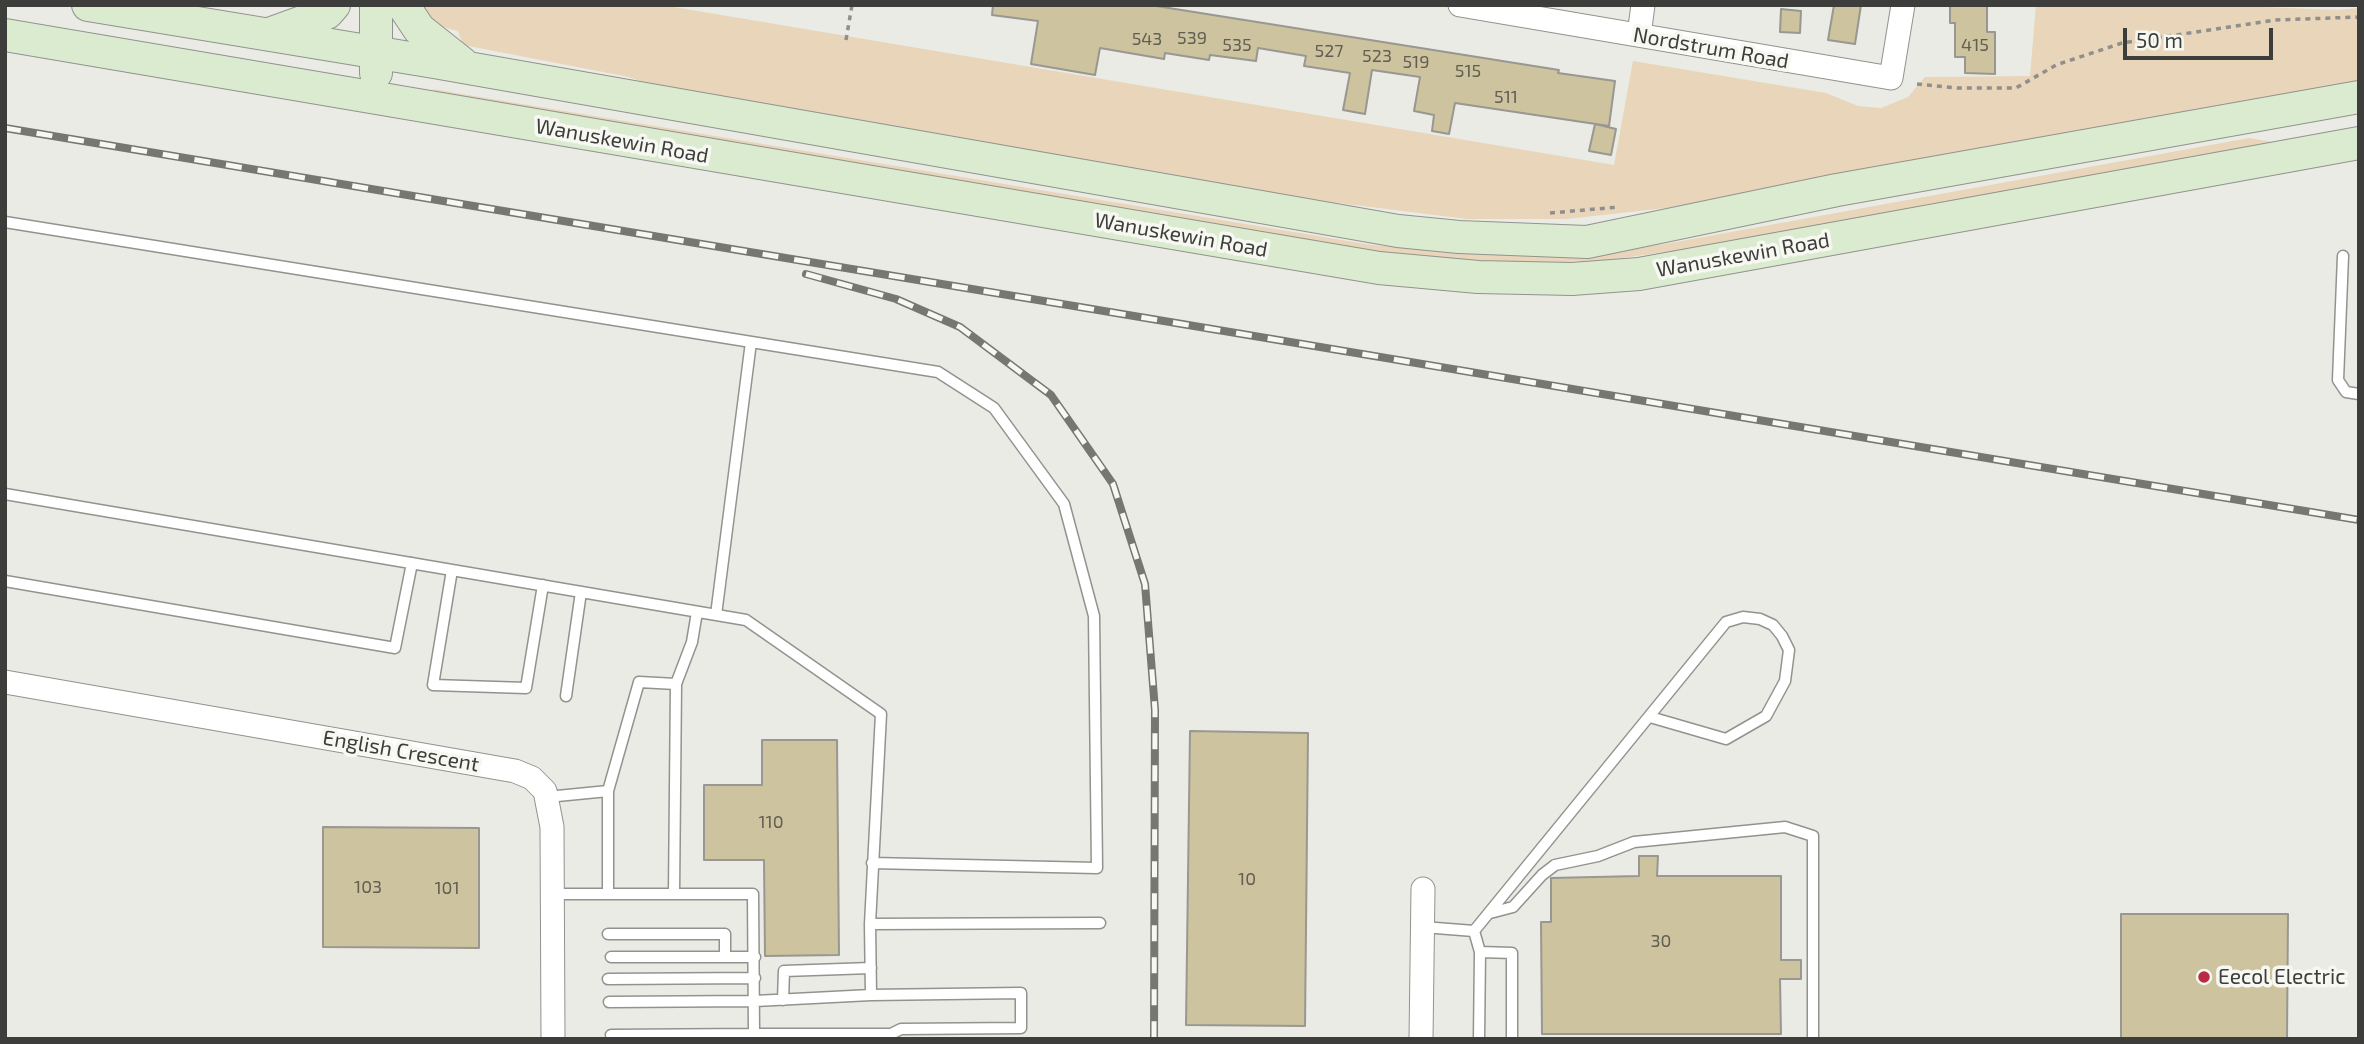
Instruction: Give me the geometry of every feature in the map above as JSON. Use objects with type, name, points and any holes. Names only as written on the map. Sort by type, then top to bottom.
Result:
[{"type":"main road","name":"Wanuskewin Road","points":[[88,5],[469,68],[1398,231],[1459,237],[1587,242],[1837,190],[2359,97]]},
{"type":"main road","points":[[267,34],[327,13],[334,5]]},
{"type":"main road","points":[[375,99],[376,5]]},
{"type":"main road","points":[[403,5],[426,36],[469,68]]},
{"type":"main road","name":"Wanuskewin Road","points":[[5,35],[1379,268],[1491,278],[1572,279],[1639,274],[2359,143]]},
{"type":"street","name":"Nordstrum Road","points":[[1460,5],[1891,78],[1903,5]]},
{"type":"street","points":[[1639,35],[1643,5]]},
{"type":"street","name":"English Crescent","points":[[5,682],[515,771],[532,778],[547,797]]},
{"type":"street","points":[[547,797],[552,827],[553,1039]]},
{"type":"street","points":[[1421,1039],[1423,889]]},
{"type":"lane","points":[[5,222],[939,372],[994,408],[1064,504],[1094,616],[1097,867],[872,863]]},
{"type":"lane","points":[[2343,256],[2338,380],[2346,392],[2359,394]]},
{"type":"lane","points":[[716,615],[751,342]]},
{"type":"lane","points":[[5,495],[746,620],[881,714],[881,759],[872,863],[871,995]]},
{"type":"lane","points":[[5,581],[396,648],[412,563]]},
{"type":"lane","points":[[452,570],[433,685],[526,688],[543,585]]},
{"type":"lane","points":[[566,696],[581,592]]},
{"type":"lane","points":[[674,894],[676,684],[692,642],[697,612]]},
{"type":"lane","points":[[1474,931],[1726,622],[1743,617],[1760,619],[1773,625],[1782,636],[1789,650],[1786,681],[1766,716],[1726,739],[1650,716]]},
{"type":"lane","points":[[608,894],[608,791],[639,682],[676,684]]},
{"type":"lane","points":[[547,797],[608,791]]},
{"type":"lane","points":[[1490,913],[1513,906],[1542,875],[1555,866],[1598,856],[1634,842],[1786,827],[1814,836],[1813,1039]]},
{"type":"lane","points":[[552,894],[753,894],[754,1034]]},
{"type":"lane","points":[[870,923],[1100,923]]},
{"type":"lane","points":[[1423,928],[1474,931]]},
{"type":"lane","points":[[1474,931],[1480,952],[1479,1039]]},
{"type":"lane","points":[[608,934],[725,934],[725,957]]},
{"type":"lane","points":[[1480,952],[1512,953],[1512,1039]]},
{"type":"lane","points":[[611,957],[755,957]]},
{"type":"lane","points":[[783,1000],[784,971],[871,968]]},
{"type":"lane","points":[[608,979],[755,978]]},
{"type":"lane","points":[[609,1002],[755,1001],[871,995],[1021,993],[1021,1028],[901,1029],[891,1034],[611,1035]]},
{"type":"path","points":[[846,40],[852,5]]},
{"type":"path","points":[[1917,84],[1957,88],[2016,88],[2056,65],[2122,43],[2276,20],[2359,17]]},
{"type":"path","points":[[1548,213],[1623,207]]},
{"type":"shaded area","points":[[419,5],[662,5],[1614,165],[1633,61],[1826,93],[1858,106],[1881,108],[1908,97],[1925,77],[2030,76],[2036,5],[2216,5],[2337,10],[2359,8],[2359,82],[1684,206],[1567,219],[1467,219],[1330,202],[673,93],[629,77],[463,45],[458,31],[435,25]]},
{"type":"shaded area","points":[[432,89],[1372,245],[1502,255],[1606,251],[1665,244],[2249,138],[2273,142],[1716,245],[1608,260],[1524,264],[1423,259],[444,97]]},
{"type":"building","points":[[993,5],[1150,5],[1615,81],[1609,126],[1455,103],[1449,134],[1432,131],[1434,115],[1414,111],[1420,77],[1372,70],[1365,114],[1343,110],[1350,73],[1304,66],[1306,56],[1258,48],[1256,61],[1210,55],[1209,60],[1165,53],[1164,59],[1100,48],[1095,75],[1031,64],[1038,21],[992,15]]},
{"type":"building","points":[[1834,5],[1861,5],[1855,44],[1828,40]]},
{"type":"building","points":[[1950,5],[1987,5],[1987,32],[1995,32],[1995,74],[1965,73],[1965,57],[1955,57],[1955,23],[1950,23]]},
{"type":"building","points":[[1781,9],[1801,11],[1800,33],[1780,32]]},
{"type":"building","points":[[1595,124],[1616,129],[1611,155],[1589,151]]},
{"type":"building","points":[[1190,731],[1308,733],[1305,1026],[1186,1025]]},
{"type":"building","points":[[762,740],[837,740],[839,955],[765,956],[764,860],[704,860],[704,785],[762,785]]},
{"type":"building","points":[[323,827],[479,828],[479,948],[323,947]]},
{"type":"building","points":[[1639,856],[1658,856],[1657,876],[1781,876],[1781,960],[1801,960],[1801,979],[1780,979],[1781,1034],[1542,1034],[1541,922],[1551,922],[1551,878],[1639,876]]},
{"type":"building","name":"Eecol Electric","points":[[2121,914],[2288,914],[2287,1039],[2121,1039]]},
{"type":"railway","points":[[5,128],[2359,520]]},
{"type":"railway","points":[[806,274],[896,299],[960,327],[1051,395],[1113,484],[1145,584],[1155,710],[1154,1039]]},
{"type":"place","name":"Eecol Electric","points":[[2204,977]]}]
